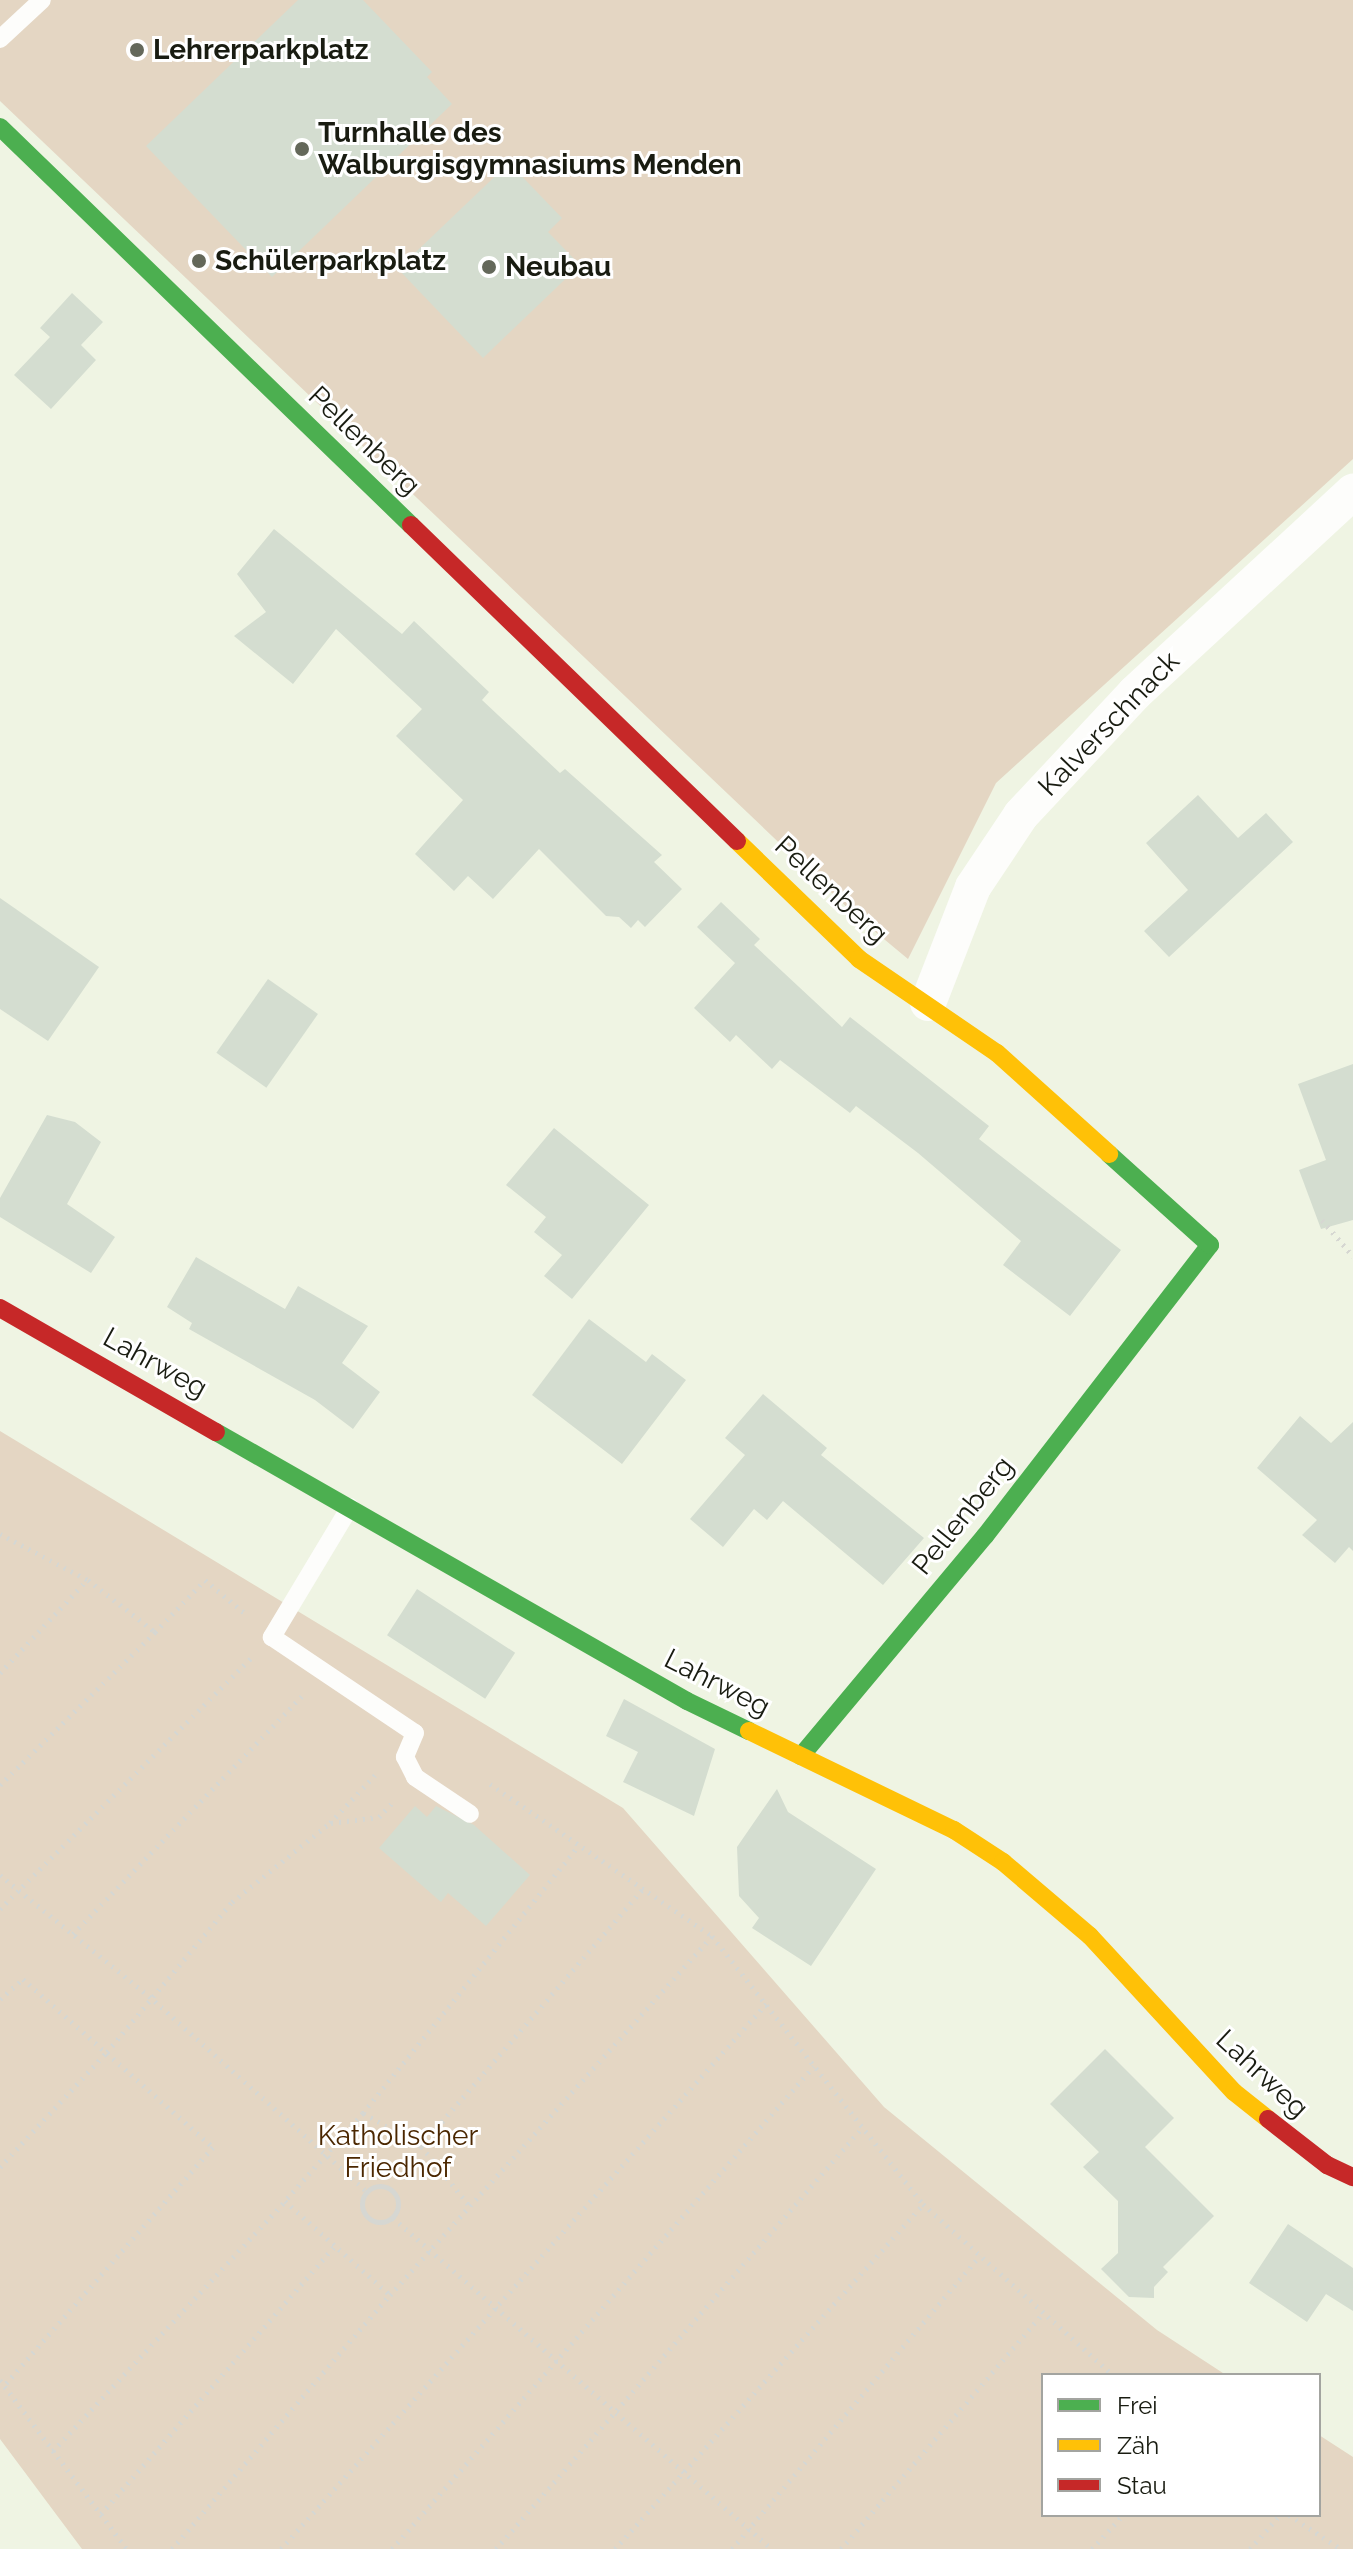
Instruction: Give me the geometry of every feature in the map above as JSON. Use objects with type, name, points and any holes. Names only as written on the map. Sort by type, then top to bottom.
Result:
[{"type":"street","name":"Pellenberg","points":[[0,127],[859,959],[928,1003],[997,1053],[1210,1245],[985,1536],[801,1756]]},
{"type":"street","name":"Kalverschnack","points":[[928,1003],[973,887],[1021,815],[1135,693],[1353,492]]},
{"type":"street","name":"Lahrweg","points":[[0,1308],[687,1701],[954,1830],[1003,1862],[1090,1936],[1234,2092],[1327,2165],[1353,2177]]},
{"type":"lane","points":[[0,39],[42,0]]},
{"type":"lane","points":[[350,1507],[272,1637],[415,1733],[405,1757],[415,1777],[470,1814]]},
{"type":"path","points":[[1322,1220],[1353,1256]]},
{"type":"path","points":[[0,1534],[88,1580],[155,1632]]},
{"type":"path","points":[[0,1673],[88,1580]]},
{"type":"path","points":[[0,1785],[205,1580],[272,1637],[0,1909]]},
{"type":"path","points":[[73,1934],[325,1672]]},
{"type":"path","points":[[0,2167],[107,2052],[149,1996],[232,1902],[330,1823],[415,1733]]},
{"type":"path","points":[[478,1776],[712,1936],[923,2204],[1111,2373]]},
{"type":"path","points":[[330,1823],[379,1817]]},
{"type":"path","points":[[53,2451],[326,2157],[579,1845]]},
{"type":"path","points":[[0,1875],[149,1996],[366,2191],[390,2188],[399,2201],[393,2218],[385,2222],[368,2219],[362,2210],[366,2191]]},
{"type":"path","points":[[421,2146],[643,1889]]},
{"type":"path","points":[[172,2549],[468,2204],[712,1936]]},
{"type":"path","points":[[0,1999],[23,1979],[213,2147],[2,2382],[127,2549]]},
{"type":"path","points":[[281,2549],[766,2004]]},
{"type":"path","points":[[392,2549],[814,2066]]},
{"type":"path","points":[[363,2113],[421,2146],[468,2204]]},
{"type":"path","points":[[496,2549],[862,2128]]},
{"type":"path","points":[[285,2201],[390,2295]]},
{"type":"path","points":[[615,2549],[923,2204]]},
{"type":"path","points":[[393,2218],[772,2549]]},
{"type":"path","points":[[101,2514],[334,2247]]},
{"type":"path","points":[[732,2549],[980,2256]]},
{"type":"path","points":[[841,2549],[1044,2312]]},
{"type":"path","points":[[1092,2549],[1121,2517]]},
{"type":"path","points":[[1250,2549],[1278,2517]]},
{"type":"path","points":[[1292,2517],[1341,2549]]},
{"type":"green space","points":[[0,0],[1353,0],[1353,459],[996,783],[908,959],[855,915],[0,101]]},
{"type":"green space","name":"Katholischer Friedhof","points":[[0,1431],[623,1808],[884,2107],[1157,2330],[1223,2373],[1041,2373],[1041,2517],[1321,2517],[1321,2436],[1353,2457],[1353,2549],[82,2549],[0,2439]]},
{"type":"building","points":[[298,0],[363,0],[432,72],[427,77],[452,104],[272,277],[146,146]]},
{"type":"building","name":"Neubau","points":[[509,163],[562,218],[548,232],[580,265],[483,358],[398,269]]},
{"type":"building","points":[[72,293],[103,322],[81,345],[96,360],[51,409],[14,375],[50,337],[40,328]]},
{"type":"building","points":[[274,529],[402,634],[414,621],[489,692],[482,700],[560,773],[565,769],[662,855],[654,862],[682,889],[645,927],[638,920],[631,928],[619,917],[606,916],[539,849],[493,899],[468,876],[454,891],[415,854],[463,800],[396,736],[422,709],[336,629],[293,684],[234,636],[266,612],[237,574]]},
{"type":"building","points":[[1198,795],[1238,838],[1266,813],[1293,842],[1169,957],[1144,931],[1188,890],[1146,843]]},
{"type":"building","points":[[0,898],[99,967],[48,1041],[0,1009]]},
{"type":"building","points":[[721,902],[760,939],[754,945],[842,1027],[850,1017],[989,1126],[979,1139],[1121,1250],[1070,1316],[1003,1265],[1021,1241],[918,1153],[856,1106],[850,1113],[780,1060],[772,1069],[736,1035],[730,1042],[694,1008],[735,963],[697,927]]},
{"type":"building","points":[[268,979],[318,1014],[266,1088],[216,1053]]},
{"type":"building","points":[[1353,1064],[1353,1220],[1321,1229],[1299,1170],[1326,1160],[1298,1084]]},
{"type":"building","points":[[47,1115],[75,1122],[101,1142],[67,1204],[115,1237],[91,1273],[0,1217],[0,1198]]},
{"type":"building","points":[[554,1128],[649,1205],[572,1299],[544,1276],[562,1255],[534,1232],[546,1217],[506,1185]]},
{"type":"building","points":[[196,1257],[285,1309],[298,1286],[368,1326],[342,1363],[380,1392],[353,1429],[315,1400],[189,1329],[192,1323],[167,1307]]},
{"type":"building","points":[[589,1319],[646,1362],[652,1354],[686,1380],[622,1464],[532,1395]]},
{"type":"building","points":[[763,1394],[827,1448],[821,1455],[924,1538],[883,1585],[783,1501],[767,1520],[754,1509],[723,1547],[690,1519],[745,1455],[725,1438]]},
{"type":"building","points":[[1300,1416],[1331,1443],[1353,1422],[1353,1551],[1349,1547],[1335,1563],[1302,1535],[1317,1520],[1257,1468]]},
{"type":"building","points":[[417,1589],[515,1653],[485,1699],[387,1635]]},
{"type":"building","points":[[624,1699],[715,1749],[694,1816],[623,1782],[638,1752],[606,1736]]},
{"type":"building","points":[[777,1789],[788,1812],[876,1869],[811,1966],[752,1928],[759,1918],[739,1896],[737,1847]]},
{"type":"building","points":[[415,1806],[427,1817],[436,1806],[474,1825],[530,1875],[486,1926],[448,1893],[441,1902],[379,1848]]},
{"type":"building","points":[[1105,2049],[1174,2118],[1145,2147],[1214,2216],[1163,2267],[1168,2272],[1154,2287],[1154,2298],[1129,2297],[1101,2269],[1118,2253],[1118,2201],[1083,2167],[1099,2152],[1050,2104]]},
{"type":"building","points":[[1288,2224],[1353,2268],[1353,2311],[1326,2294],[1307,2322],[1249,2283]]},
{"type":"traffic: fast","points":[[0,127],[411,525]]},
{"type":"traffic: fast","points":[[801,1756],[985,1536],[1210,1245],[1109,1154]]},
{"type":"traffic: fast","points":[[216,1432],[687,1701],[749,1731]]},
{"type":"traffic: slow","points":[[737,841],[859,959],[997,1053],[1109,1154]]},
{"type":"traffic: slow","points":[[749,1731],[954,1830],[1003,1862],[1090,1936],[1234,2092],[1268,2119]]},
{"type":"traffic: jam","points":[[411,525],[737,841]]},
{"type":"traffic: jam","points":[[0,1308],[216,1432]]},
{"type":"traffic: jam","points":[[1268,2119],[1327,2165],[1353,2177]]},
{"type":"place","name":"Lehrerparkplatz","points":[[137,50]]},
{"type":"place","name":"Turnhalle des Walburgisgymnasiums Menden","points":[[302,149]]},
{"type":"place","name":"Schülerparkplatz","points":[[199,261]]},
{"type":"place","name":"Neubau","points":[[489,267]]}]
